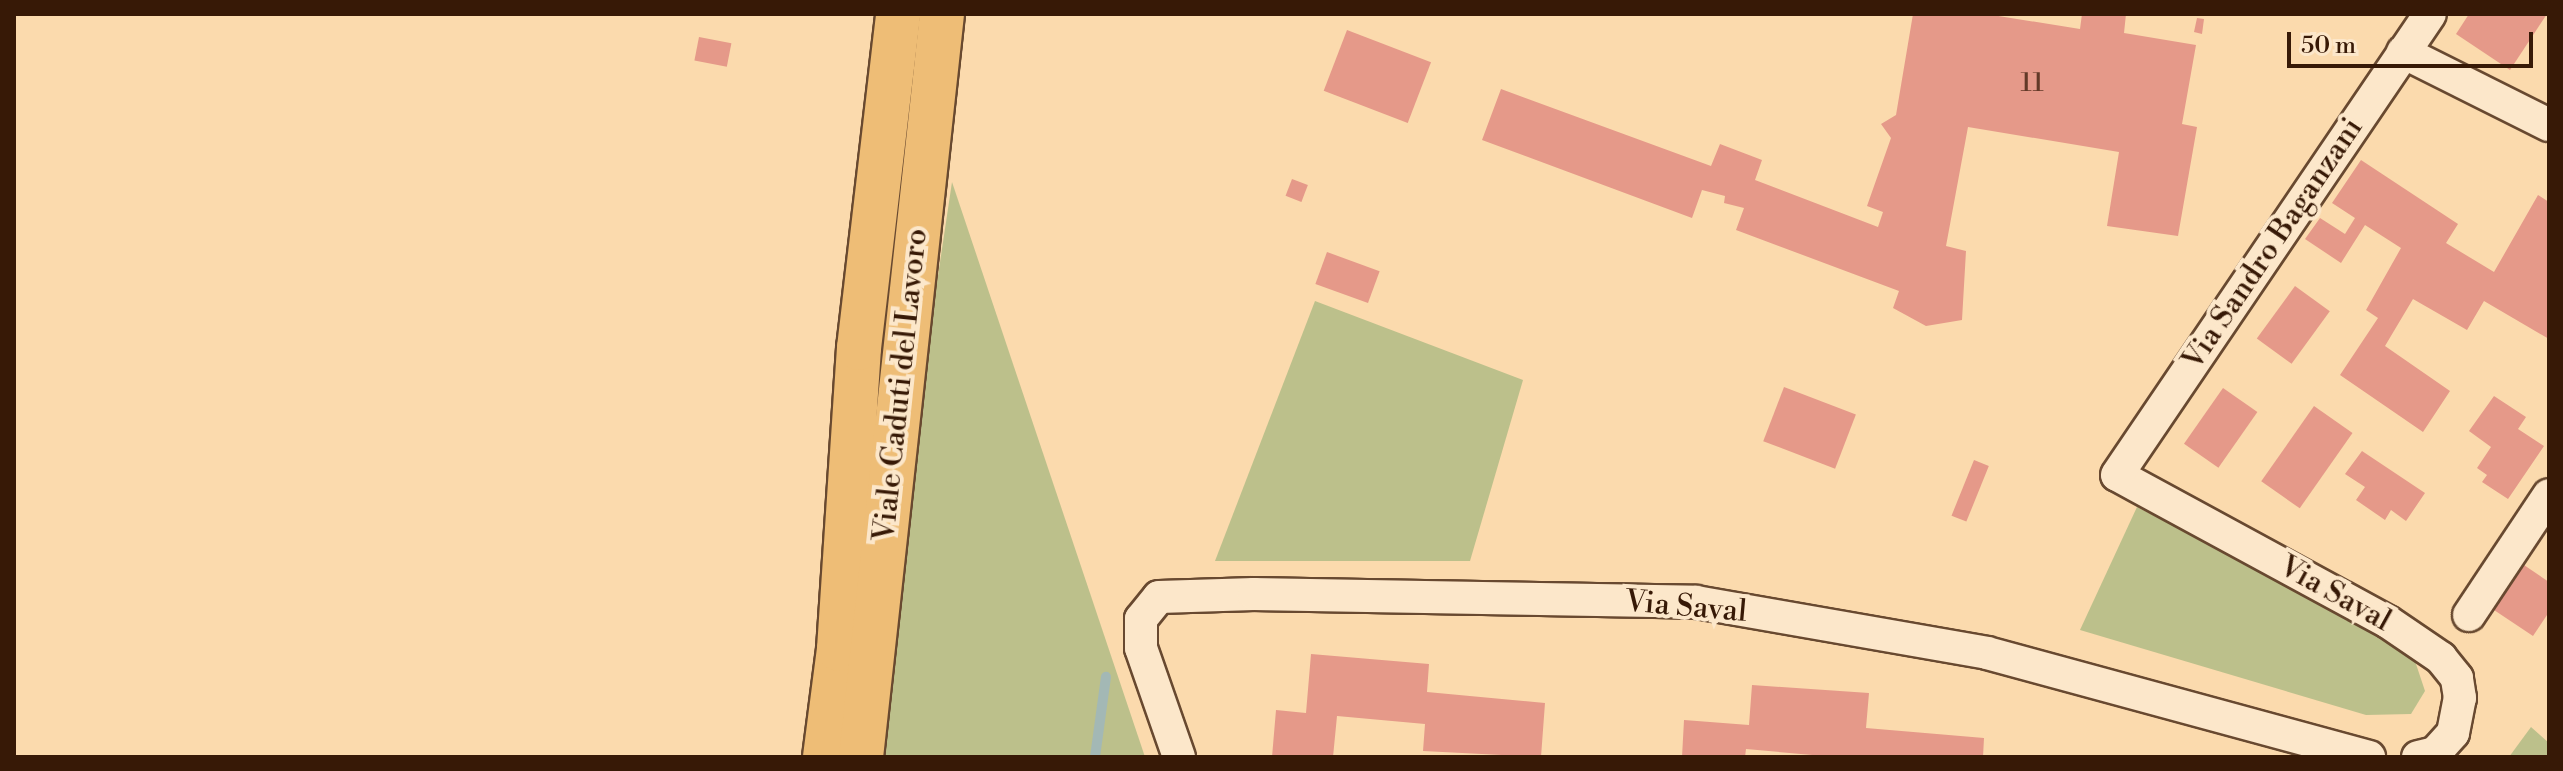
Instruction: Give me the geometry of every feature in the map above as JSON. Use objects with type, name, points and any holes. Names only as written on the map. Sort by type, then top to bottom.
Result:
[{"type":"main road","name":"Viale Caduti del Lavoro","points":[[825,757],[839,649],[859,348],[898,14]]},
{"type":"main road","name":"Viale Caduti del Lavoro","points":[[861,757],[942,14]]},
{"type":"street","name":"Via Sandro Baganzani","points":[[2117,475],[2430,14]]},
{"type":"street","points":[[2403,52],[2549,125]]},
{"type":"street","name":"Via Saval","points":[[2117,475],[2388,622],[2441,658],[2457,678],[2460,698],[2453,733],[2435,753],[2418,757]]},
{"type":"street","points":[[2469,615],[2549,495]]},
{"type":"street","name":"Via Saval","points":[[1179,757],[1141,648],[1141,619],[1159,597],[1254,594],[1696,602],[1987,653],[2369,757]]},
{"type":"green space","points":[[952,182],[1145,757],[866,757]]},
{"type":"green space","points":[[1315,301],[1523,380],[1470,561],[1215,561]]},
{"type":"green space","points":[[2137,507],[2354,618],[2414,658],[2425,691],[2411,714],[2366,715],[2080,630]]},
{"type":"green space","points":[[2531,727],[2549,743],[2549,757],[2509,757]]},
{"type":"building","points":[[1913,14],[1986,14],[2080,29],[2082,14],[2126,14],[2124,33],[2196,45],[2182,124],[2197,127],[2178,236],[2107,226],[2119,152],[1968,127],[1946,246],[1966,251],[1962,320],[1926,326],[1893,308],[1899,291],[1736,230],[1744,208],[1724,203],[1725,196],[1702,190],[1692,218],[1482,140],[1501,89],[1711,166],[1720,144],[1762,160],[1755,180],[1878,227],[1883,212],[1867,206],[1891,138],[1881,124],[1896,115]]},
{"type":"building","points":[[2469,14],[2547,14],[2510,70],[2456,34]]},
{"type":"building","points":[[2197,18],[2204,19],[2202,34],[2194,32]]},
{"type":"building","points":[[1347,30],[1431,62],[1408,123],[1324,91]]},
{"type":"building","points":[[699,37],[731,43],[727,67],[694,61]]},
{"type":"building","points":[[2361,160],[2458,224],[2446,243],[2494,272],[2538,195],[2549,202],[2549,339],[2484,301],[2467,330],[2413,299],[2385,346],[2450,391],[2423,432],[2340,375],[2378,318],[2366,310],[2401,248],[2365,225],[2341,263],[2305,239],[2320,218],[2345,234],[2355,218],[2332,203]]},
{"type":"building","points":[[1292,179],[1308,185],[1301,202],[1286,196]]},
{"type":"building","points":[[1327,252],[1380,271],[1368,303],[1315,284]]},
{"type":"building","points":[[2295,286],[2330,311],[2292,364],[2257,339]]},
{"type":"building","points":[[1784,387],[1856,415],[1835,469],[1763,441]]},
{"type":"building","points":[[2223,388],[2257,412],[2218,468],[2184,444]]},
{"type":"building","points":[[2494,396],[2526,417],[2518,429],[2544,446],[2508,499],[2482,482],[2487,475],[2477,468],[2491,447],[2469,431]]},
{"type":"building","points":[[2314,406],[2353,433],[2300,508],[2261,481]]},
{"type":"building","points":[[2362,451],[2425,493],[2406,521],[2391,510],[2385,520],[2356,500],[2365,487],[2345,474]]},
{"type":"building","points":[[1974,460],[1989,466],[1966,522],[1952,516]]},
{"type":"building","points":[[2521,563],[2549,582],[2549,612],[2533,636],[2491,608]]},
{"type":"building","points":[[1311,654],[1429,664],[1427,692],[1545,703],[1541,757],[1423,751],[1425,724],[1337,716],[1333,757],[1272,757],[1276,710],[1306,713]]},
{"type":"building","points":[[1752,685],[1869,693],[1866,728],[1984,738],[1983,757],[1835,757],[1746,749],[1745,757],[1682,757],[1684,720],[1749,725]]},
{"type":"waterway","points":[[1095,757],[1106,677]]}]
